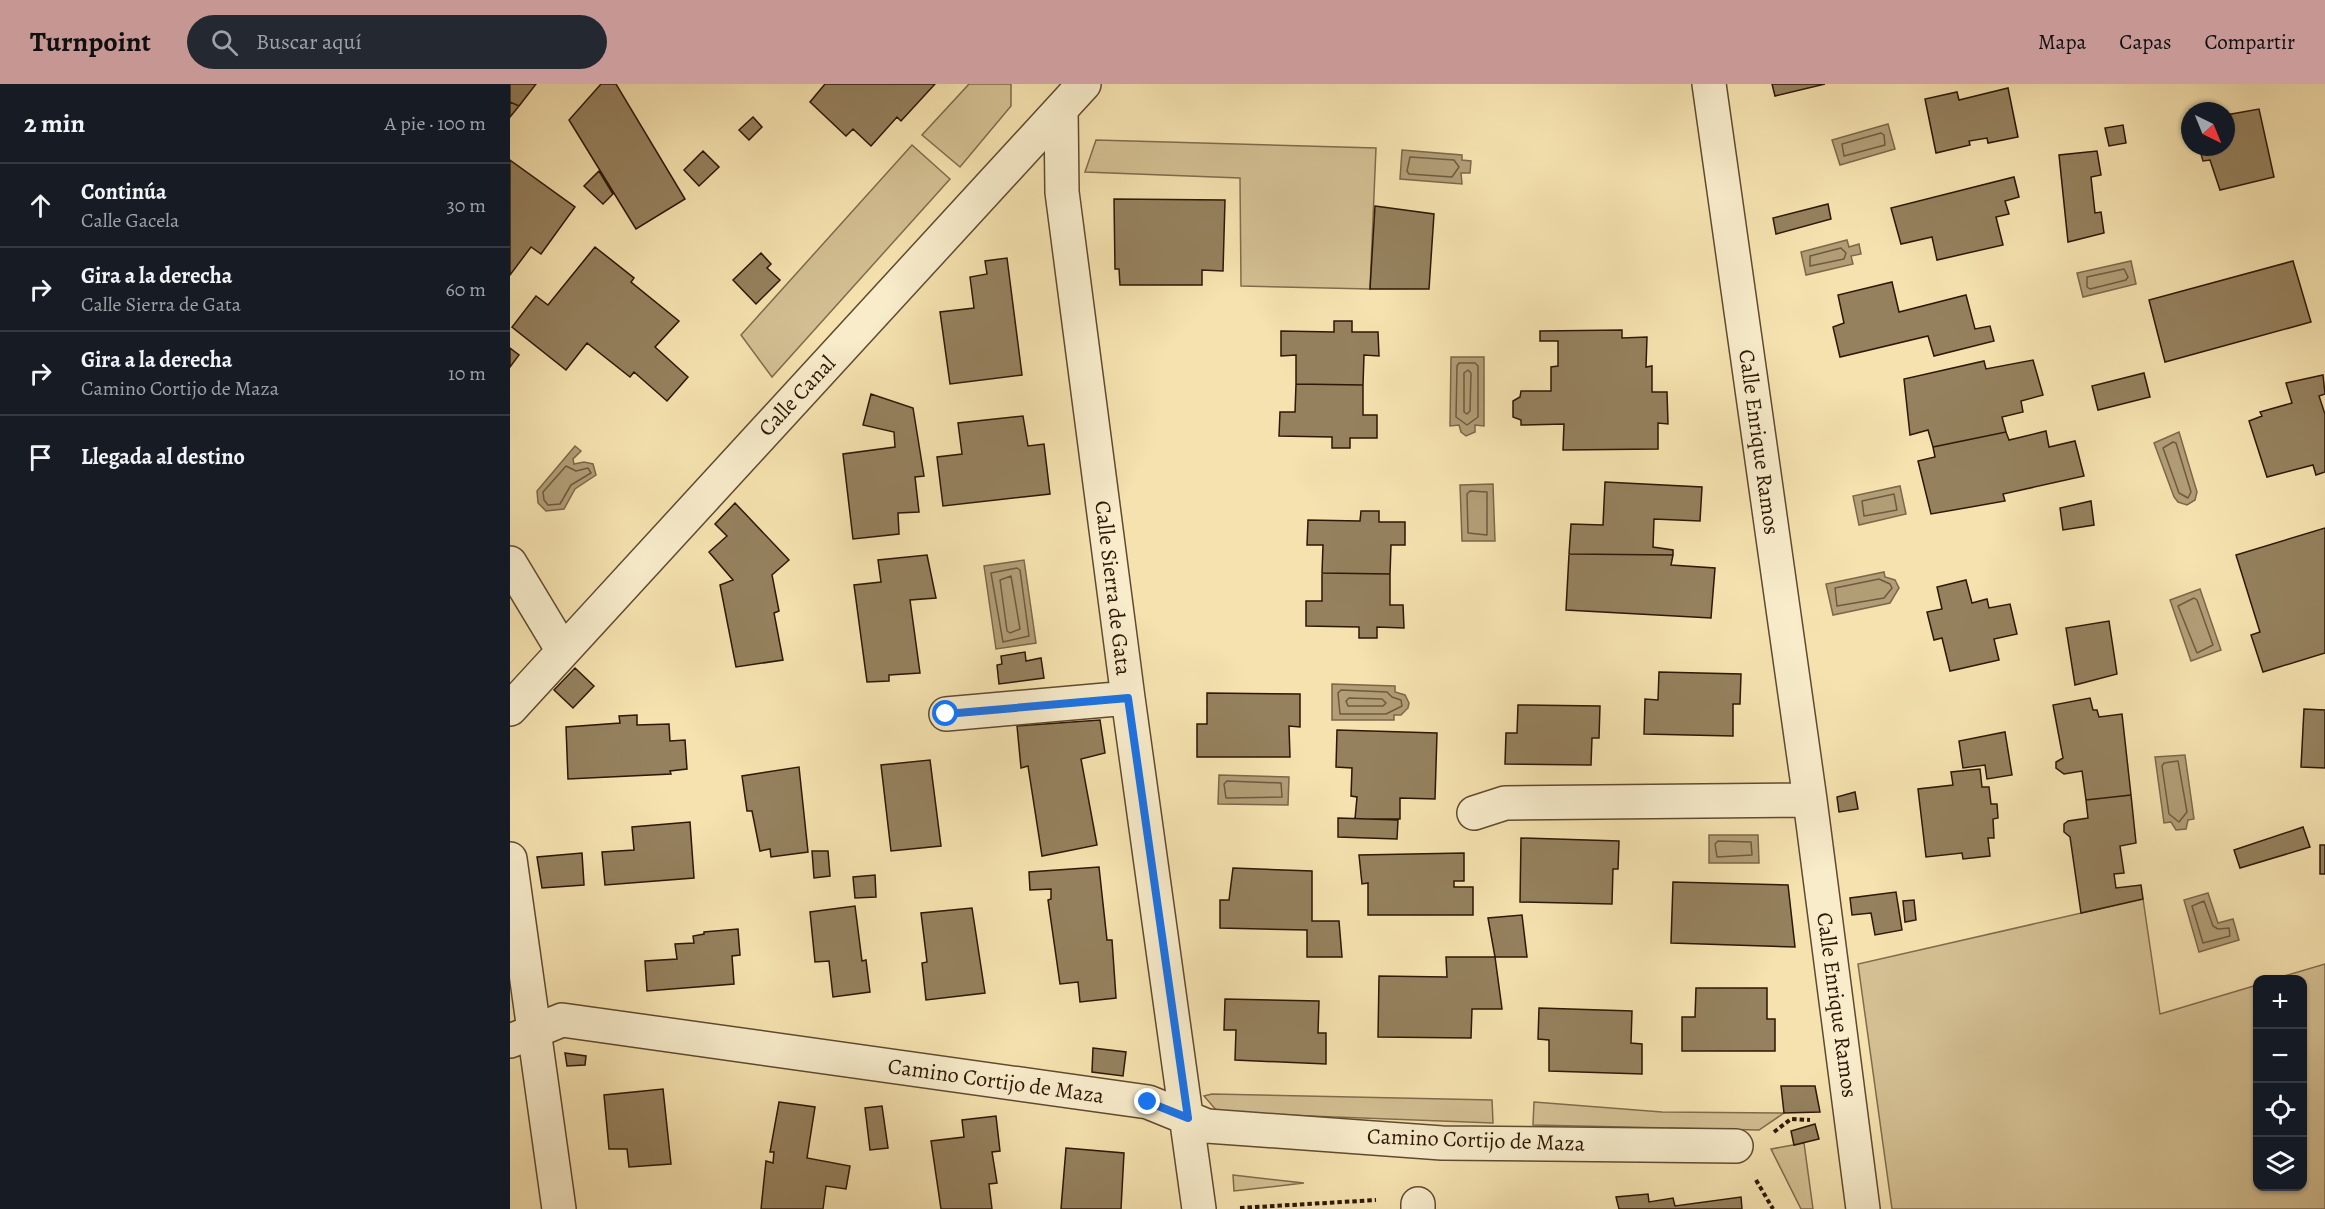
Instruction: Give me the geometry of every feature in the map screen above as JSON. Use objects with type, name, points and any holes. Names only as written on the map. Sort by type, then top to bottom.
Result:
[{"type":"street","name":"Calle Canal","points":[[510,709],[1084,84]]},
{"type":"street","name":"Calle Enrique Ramos","points":[[1709,84],[1810,800],[1863,1209]]},
{"type":"street","name":"Calle Sierra de Gata","points":[[1061,109],[1062,192],[1128,698],[1199,1209]]},
{"type":"street","points":[[510,564],[562,651]]},
{"type":"street","points":[[946,714],[1128,698]]},
{"type":"street","points":[[1474,813],[1505,803],[1810,800]]},
{"type":"street","points":[[510,859],[522,1036],[559,1209]]},
{"type":"street","name":"Camino Cortijo de Maza","points":[[522,1036],[562,1020],[1148,1102],[1207,1126],[1442,1143],[1736,1146]]},
{"type":"path","points":[[1239,1208],[1400,1198],[1418,1207]]},
{"type":"shaded area","points":[[969,84],[1011,84],[1011,106],[960,167],[922,135]]},
{"type":"shaded area","points":[[1096,140],[1376,148],[1370,289],[1241,286],[1240,178],[1085,172]]},
{"type":"shaded area","points":[[912,145],[950,179],[772,377],[741,335]]},
{"type":"shaded area","points":[[2143,899],[2160,1014],[2253,986],[2253,1191],[2307,1191],[2307,975],[2288,975],[2325,964],[2325,1209],[1892,1209],[1858,964]]},
{"type":"shaded area","points":[[1212,1094],[1492,1100],[1493,1123],[1232,1113],[1217,1111],[1204,1096]]},
{"type":"shaded area","points":[[1534,1102],[1662,1112],[1784,1113],[1759,1130],[1533,1125]]},
{"type":"shaded area","points":[[1804,1143],[1813,1209],[1801,1209],[1771,1149]]},
{"type":"shaded area","points":[[1233,1175],[1304,1183],[1234,1191]]},
{"type":"water","points":[[1888,124],[1895,149],[1840,165],[1832,140]]},
{"type":"water","points":[[1402,150],[1462,155],[1462,160],[1471,161],[1470,173],[1461,173],[1462,184],[1400,179]]},
{"type":"water","points":[[1847,240],[1849,247],[1859,244],[1861,254],[1851,256],[1853,264],[1806,275],[1801,252]]},
{"type":"water","points":[[2131,261],[2136,284],[2083,297],[2077,273]]},
{"type":"water","points":[[1451,357],[1484,357],[1484,426],[1475,425],[1475,432],[1466,436],[1461,432],[1459,425],[1450,426]]},
{"type":"water","points":[[2179,432],[2197,492],[2195,500],[2187,505],[2178,502],[2174,497],[2154,443]]},
{"type":"water","points":[[575,446],[581,451],[573,459],[574,464],[584,462],[593,464],[596,475],[575,489],[564,509],[546,511],[538,503],[537,491]]},
{"type":"water","points":[[1493,484],[1495,541],[1462,541],[1460,485]]},
{"type":"water","points":[[1900,486],[1906,514],[1859,525],[1853,496]]},
{"type":"water","points":[[1024,560],[1036,643],[996,649],[984,566]]},
{"type":"water","points":[[1884,572],[1885,577],[1895,580],[1899,588],[1890,603],[1833,615],[1826,584]]},
{"type":"water","points":[[2200,589],[2221,650],[2191,661],[2170,600]]},
{"type":"water","points":[[1332,684],[1395,686],[1395,692],[1405,695],[1409,703],[1408,708],[1401,715],[1394,715],[1394,720],[1332,720]]},
{"type":"water","points":[[2185,755],[2194,819],[2188,820],[2186,829],[2176,830],[2171,822],[2164,823],[2155,757]]},
{"type":"water","points":[[1219,775],[1289,777],[1288,805],[1218,804]]},
{"type":"water","points":[[1709,835],[1758,835],[1759,863],[1709,863]]},
{"type":"water","points":[[2208,893],[2218,923],[2233,919],[2239,940],[2199,952],[2184,900]]},
{"type":"building","points":[[510,84],[536,84],[519,106],[510,102]]},
{"type":"building","points":[[601,84],[616,84],[685,199],[636,229],[569,120]]},
{"type":"building","points":[[825,84],[935,84],[901,121],[897,117],[871,146],[853,129],[846,136],[810,102]]},
{"type":"building","points":[[1772,84],[1825,84],[1775,96]]},
{"type":"building","points":[[2008,88],[2018,137],[1988,143],[1987,138],[1969,141],[1970,145],[1936,153],[1925,99],[1957,92],[1959,100]]},
{"type":"building","points":[[510,102],[519,106],[510,117]]},
{"type":"building","points":[[2259,109],[2274,177],[2220,190],[2210,160],[2203,161],[2202,156],[2235,156],[2235,113]]},
{"type":"building","points":[[753,117],[762,127],[749,140],[739,130]]},
{"type":"building","points":[[2123,125],[2126,143],[2109,146],[2105,128]]},
{"type":"building","points":[[703,151],[719,167],[699,186],[684,170]]},
{"type":"building","points":[[2097,151],[2101,175],[2091,177],[2095,213],[2101,212],[2104,233],[2068,242],[2059,155]]},
{"type":"building","points":[[510,160],[575,207],[541,254],[531,247],[510,275]]},
{"type":"building","points":[[599,171],[613,194],[603,204],[584,186]]},
{"type":"building","points":[[2014,177],[2019,197],[2005,201],[2009,214],[1996,217],[2003,245],[1937,260],[1932,237],[1901,244],[1891,208]]},
{"type":"building","points":[[1114,199],[1225,200],[1223,271],[1202,270],[1202,285],[1120,285],[1119,269],[1115,269]]},
{"type":"building","points":[[1828,204],[1831,219],[1776,234],[1773,218]]},
{"type":"building","points":[[1375,206],[1434,214],[1429,289],[1370,289]]},
{"type":"building","points":[[595,247],[634,278],[631,282],[679,321],[655,347],[688,377],[667,401],[634,372],[630,377],[587,343],[566,370],[512,327],[536,296],[548,305]]},
{"type":"building","points":[[761,253],[771,264],[767,268],[780,280],[756,304],[733,280]]},
{"type":"building","points":[[1007,258],[1022,375],[950,384],[940,312],[974,308],[970,277],[987,274],[985,261]]},
{"type":"building","points":[[2293,261],[2311,322],[2165,362],[2149,300]]},
{"type":"building","points":[[1892,282],[1899,312],[1966,295],[1975,329],[1990,326],[1994,341],[1934,356],[1928,336],[1840,357],[1833,327],[1844,323],[1838,295]]},
{"type":"building","points":[[1334,321],[1352,321],[1352,332],[1378,332],[1379,356],[1364,355],[1363,385],[1296,384],[1296,355],[1281,356],[1281,331],[1334,332]]},
{"type":"building","points":[[1622,330],[1622,338],[1647,337],[1646,367],[1652,366],[1652,392],[1667,392],[1668,424],[1658,423],[1658,449],[1563,450],[1564,424],[1521,425],[1521,420],[1513,417],[1513,401],[1520,397],[1521,391],[1551,391],[1551,367],[1558,366],[1558,341],[1540,341],[1540,331]]},
{"type":"building","points":[[510,348],[519,355],[510,367]]},
{"type":"building","points":[[2033,360],[2043,395],[2021,401],[2023,412],[2002,417],[2006,432],[1933,447],[1928,430],[1910,435],[1904,379],[1984,361],[1986,369]]},
{"type":"building","points":[[2144,373],[2150,397],[2098,410],[2092,386]]},
{"type":"building","points":[[2323,375],[2325,394],[2319,396],[2325,414],[2325,472],[2316,475],[2313,465],[2267,477],[2249,421],[2262,416],[2260,412],[2292,403],[2286,383]]},
{"type":"building","points":[[1296,384],[1363,385],[1363,415],[1377,415],[1377,438],[1350,438],[1350,448],[1332,448],[1332,437],[1279,436],[1280,412],[1295,412]]},
{"type":"building","points":[[871,394],[913,408],[924,476],[915,477],[919,512],[898,513],[899,534],[853,539],[843,454],[895,447],[894,432],[863,425]]},
{"type":"building","points":[[1023,416],[1028,446],[1044,444],[1050,494],[943,506],[937,457],[962,454],[958,423]]},
{"type":"building","points":[[2046,431],[2049,447],[2075,441],[2084,476],[2003,494],[2005,501],[1931,514],[1918,461],[1935,457],[1933,447],[2006,432],[2009,440]]},
{"type":"building","points":[[1605,482],[1702,487],[1700,521],[1654,519],[1653,547],[1673,550],[1673,555],[1569,554],[1571,524],[1603,525]]},
{"type":"building","points":[[2091,501],[2094,525],[2063,530],[2060,508]]},
{"type":"building","points":[[735,503],[789,560],[772,575],[779,611],[774,613],[783,660],[736,667],[720,585],[733,580],[709,552],[727,536],[715,524]]},
{"type":"building","points":[[1361,511],[1379,511],[1379,522],[1405,522],[1405,545],[1391,545],[1390,574],[1322,573],[1323,545],[1307,545],[1308,520],[1360,521]]},
{"type":"building","points":[[2325,528],[2325,653],[2263,672],[2251,635],[2260,632],[2236,555]]},
{"type":"building","points":[[1569,554],[1673,555],[1671,565],[1715,568],[1711,618],[1566,610]]},
{"type":"building","points":[[927,555],[936,598],[910,600],[920,673],[889,675],[889,681],[867,682],[854,585],[881,582],[878,560]]},
{"type":"building","points":[[1322,573],[1390,574],[1390,605],[1403,605],[1404,628],[1377,627],[1377,638],[1359,638],[1359,627],[1306,626],[1306,601],[1322,601]]},
{"type":"building","points":[[1966,580],[1972,603],[1987,599],[1989,608],[2010,604],[2017,634],[1994,639],[1999,660],[1950,671],[1942,638],[1934,640],[1927,612],[1942,609],[1937,587]]},
{"type":"building","points":[[2109,621],[2117,674],[2075,685],[2066,628]]},
{"type":"building","points":[[1025,652],[1026,661],[1041,658],[1044,678],[999,684],[997,665],[1002,664],[1001,656]]},
{"type":"building","points":[[575,668],[594,686],[573,708],[554,690]]},
{"type":"building","points":[[1659,672],[1741,674],[1740,704],[1733,704],[1733,736],[1644,734],[1645,699],[1658,700]]},
{"type":"building","points":[[1207,693],[1300,694],[1300,727],[1289,726],[1290,757],[1197,757],[1197,724],[1207,724]]},
{"type":"building","points":[[2090,698],[2093,710],[2097,710],[2099,717],[2122,714],[2131,795],[2086,800],[2082,771],[2064,774],[2056,768],[2056,762],[2063,758],[2053,705]]},
{"type":"building","points":[[1518,705],[1600,706],[1599,738],[1592,738],[1591,765],[1505,764],[1506,733],[1517,733]]},
{"type":"building","points":[[2304,709],[2325,710],[2325,768],[2301,767]]},
{"type":"building","points":[[637,715],[637,725],[669,724],[670,741],[685,740],[687,769],[670,771],[671,774],[568,779],[566,727],[620,723],[619,716]]},
{"type":"building","points":[[1100,720],[1105,753],[1081,759],[1097,845],[1042,856],[1028,766],[1021,768],[1017,726]]},
{"type":"building","points":[[1337,730],[1437,733],[1435,799],[1400,798],[1400,819],[1355,819],[1357,797],[1351,796],[1352,768],[1336,767]]},
{"type":"building","points":[[2005,732],[2012,775],[1987,779],[1985,765],[1963,768],[1959,741]]},
{"type":"building","points":[[930,760],[941,846],[891,851],[881,765]]},
{"type":"building","points":[[799,767],[808,852],[771,857],[770,849],[760,851],[752,811],[747,811],[742,776]]},
{"type":"building","points":[[1980,769],[1982,787],[1989,787],[1991,804],[1997,804],[1998,818],[1993,819],[1994,838],[1988,838],[1990,856],[1963,859],[1962,853],[1926,857],[1918,789],[1953,785],[1951,772]]},
{"type":"building","points":[[1855,792],[1858,809],[1839,812],[1837,797]]},
{"type":"building","points":[[2131,795],[2136,843],[2120,846],[2124,873],[2114,874],[2116,888],[2141,885],[2143,899],[2081,913],[2070,837],[2064,832],[2064,824],[2068,821],[2088,818],[2086,800]]},
{"type":"building","points":[[1338,818],[1398,820],[1397,839],[1338,837]]},
{"type":"building","points":[[690,822],[694,878],[605,885],[602,852],[634,850],[632,827]]},
{"type":"building","points":[[2303,827],[2310,847],[2240,868],[2234,850]]},
{"type":"building","points":[[1521,838],[1619,841],[1618,869],[1613,869],[1612,904],[1520,902]]},
{"type":"building","points":[[2320,845],[2325,845],[2325,874],[2320,874]]},
{"type":"building","points":[[812,851],[828,851],[830,876],[814,878]]},
{"type":"building","points":[[582,853],[584,885],[542,888],[537,857]]},
{"type":"building","points":[[1464,853],[1464,881],[1454,881],[1454,887],[1473,887],[1473,915],[1368,915],[1368,883],[1362,884],[1359,855]]},
{"type":"building","points":[[1099,867],[1107,940],[1112,940],[1116,998],[1080,1002],[1078,982],[1060,984],[1048,900],[1051,899],[1051,889],[1030,890],[1029,872]]},
{"type":"building","points":[[1233,868],[1312,871],[1312,921],[1339,921],[1342,957],[1307,957],[1307,930],[1220,928],[1220,900],[1229,900]]},
{"type":"building","points":[[875,875],[876,897],[855,898],[853,877]]},
{"type":"building","points":[[1673,882],[1788,885],[1795,947],[1671,943]]},
{"type":"building","points":[[1896,892],[1902,930],[1875,935],[1871,913],[1852,915],[1850,898]]},
{"type":"building","points":[[1914,900],[1916,920],[1905,922],[1903,901]]},
{"type":"building","points":[[855,906],[862,961],[866,960],[870,992],[833,997],[829,961],[815,962],[810,912]]},
{"type":"building","points":[[972,908],[985,993],[926,1000],[922,963],[927,962],[921,913]]},
{"type":"building","points":[[1522,915],[1527,957],[1495,957],[1488,918]]},
{"type":"building","points":[[738,929],[740,955],[732,956],[734,984],[647,991],[645,961],[677,959],[675,944],[694,943],[693,936],[704,934],[704,932]]},
{"type":"building","points":[[1446,957],[1495,957],[1502,1009],[1472,1009],[1471,1038],[1378,1037],[1379,976],[1447,977]]},
{"type":"building","points":[[1696,988],[1767,988],[1767,1019],[1775,1019],[1775,1051],[1682,1051],[1682,1017],[1695,1017]]},
{"type":"building","points":[[1225,999],[1319,1001],[1318,1033],[1326,1033],[1326,1064],[1235,1060],[1236,1030],[1224,1030]]},
{"type":"building","points":[[1539,1008],[1632,1011],[1631,1043],[1642,1044],[1642,1074],[1549,1071],[1549,1040],[1538,1039]]},
{"type":"building","points":[[1093,1048],[1126,1052],[1123,1076],[1092,1072]]},
{"type":"building","points":[[565,1053],[586,1056],[585,1065],[567,1066]]},
{"type":"building","points":[[1781,1086],[1815,1086],[1820,1112],[1784,1113]]},
{"type":"building","points":[[663,1089],[671,1164],[629,1167],[627,1149],[609,1149],[604,1095]]},
{"type":"building","points":[[779,1102],[815,1107],[807,1158],[850,1166],[846,1189],[826,1186],[823,1209],[761,1209],[766,1161],[773,1163],[774,1152],[770,1152]]},
{"type":"building","points":[[882,1106],[888,1148],[870,1150],[865,1108]]},
{"type":"building","points":[[996,1116],[1000,1151],[992,1152],[997,1183],[989,1184],[992,1209],[941,1209],[931,1141],[964,1137],[962,1120]]},
{"type":"building","points":[[1815,1124],[1819,1139],[1794,1145],[1791,1131]]},
{"type":"building","points":[[1066,1148],[1124,1153],[1121,1209],[1061,1209]]},
{"type":"building","points":[[1648,1194],[1649,1202],[1673,1198],[1675,1206],[1741,1197],[1742,1209],[1619,1209],[1616,1197]]},
{"type":"route","points":[[946,714],[1128,698],[1188,1118],[1148,1102]]}]
